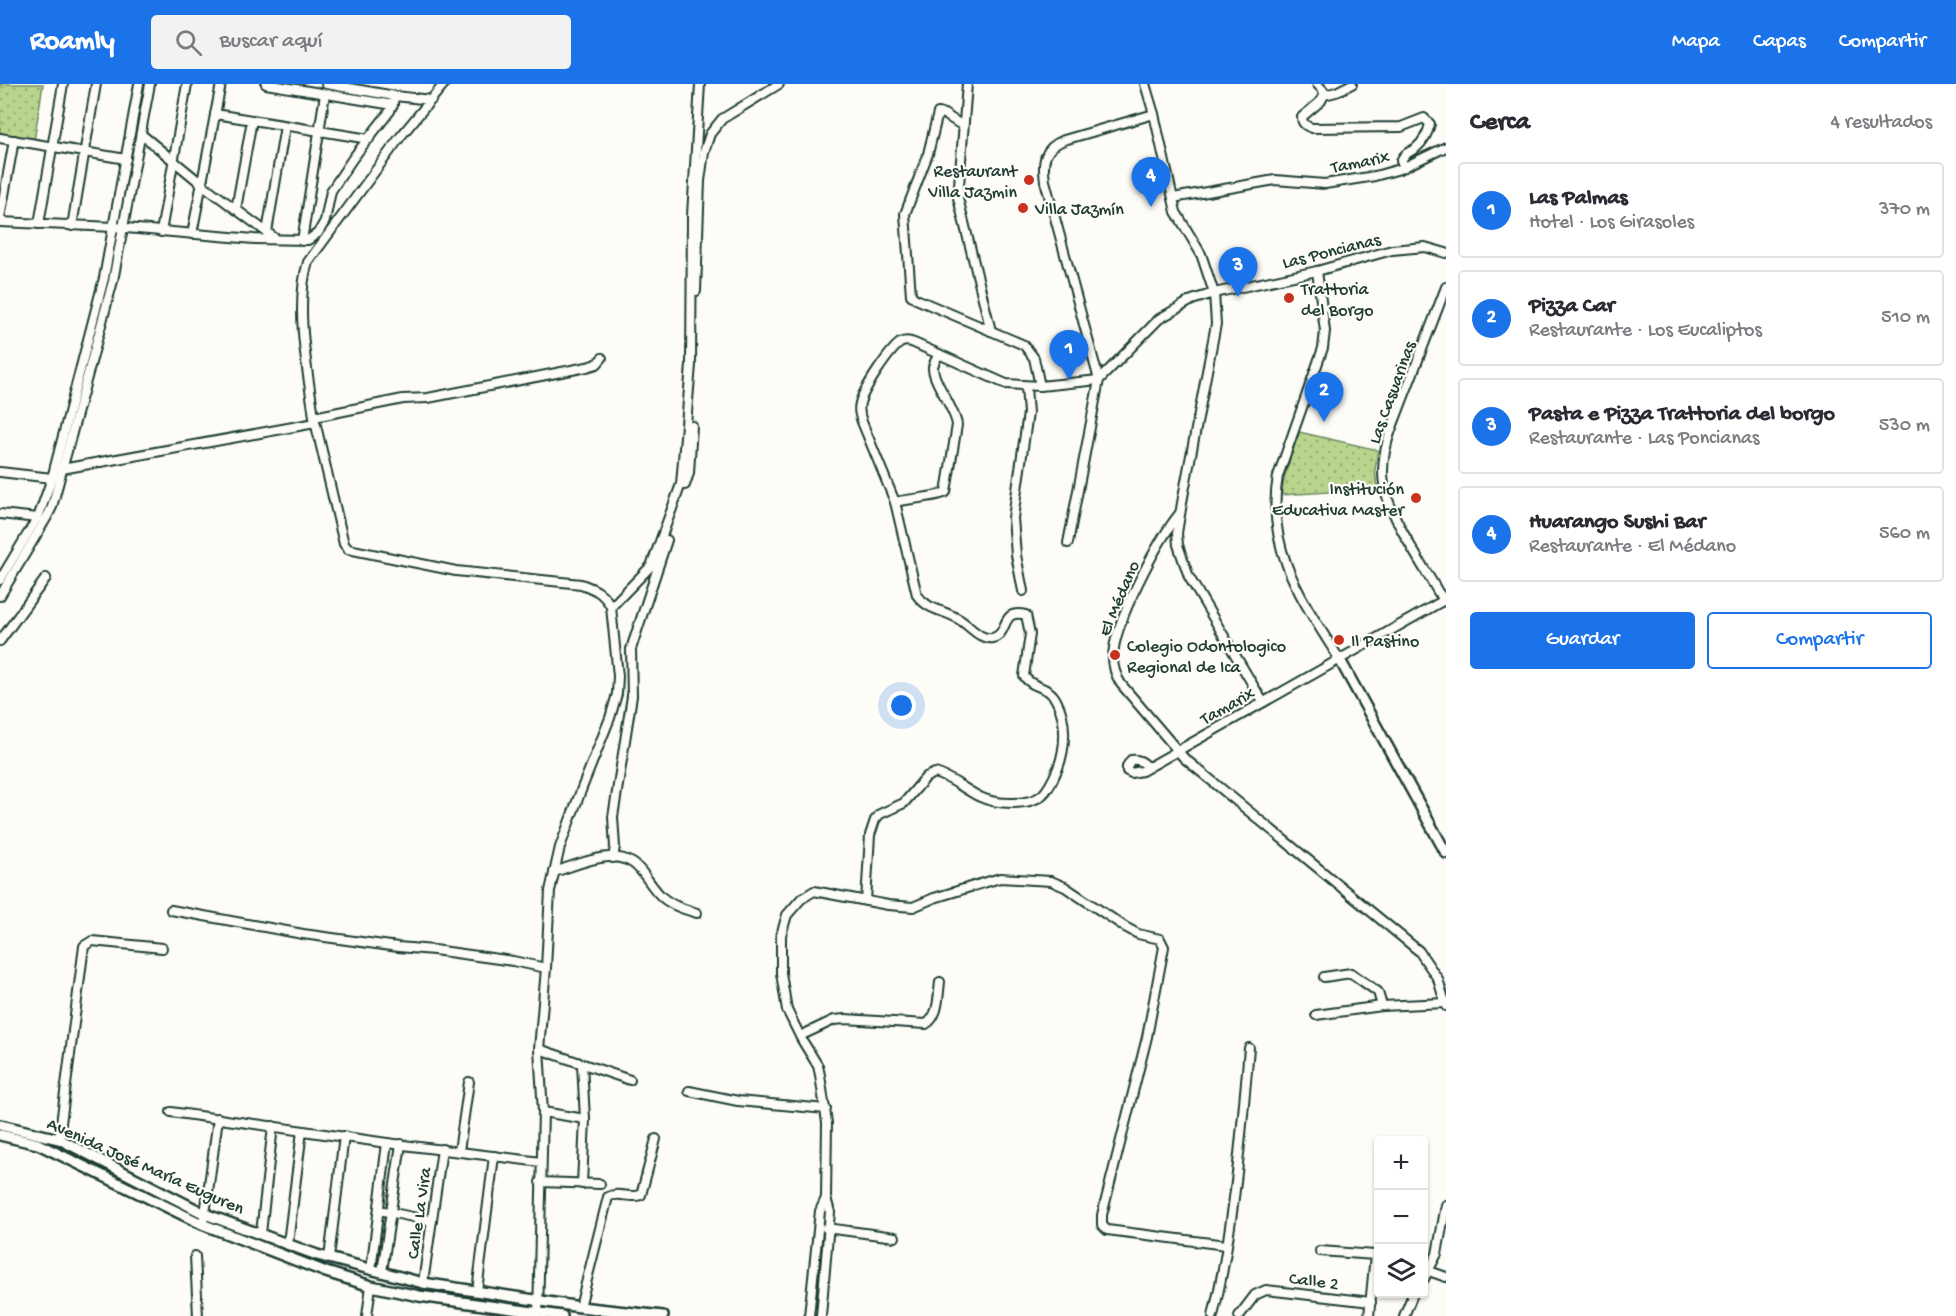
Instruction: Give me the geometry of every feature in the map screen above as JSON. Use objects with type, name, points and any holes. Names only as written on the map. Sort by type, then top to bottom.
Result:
[{"type":"street","points":[[39,224],[63,84]]},
{"type":"street","points":[[72,226],[96,84]]},
{"type":"street","points":[[0,580],[38,518],[52,478],[104,278],[139,84]]},
{"type":"street","points":[[0,596],[47,517],[62,469],[113,281],[150,84]]},
{"type":"street","points":[[161,232],[187,84]]},
{"type":"street","points":[[192,234],[221,84]]},
{"type":"street","points":[[266,84],[393,105]]},
{"type":"street","points":[[326,84],[359,86],[395,96],[431,100]]},
{"type":"street","points":[[444,84],[401,136],[308,262],[303,289],[304,341],[314,420],[344,544],[348,549],[456,571],[581,584],[596,589],[605,596],[611,607],[618,676],[614,705],[560,847],[550,891],[539,1049],[543,1112],[538,1315]]},
{"type":"street","points":[[611,607],[651,566],[681,484],[691,365],[692,215],[700,84]]},
{"type":"street","points":[[613,858],[615,847],[613,817],[632,696],[631,650],[689,473],[700,181],[704,152],[710,134],[722,119],[779,84]]},
{"type":"street","points":[[967,84],[958,198],[991,331]]},
{"type":"street","name":"El Médano","points":[[1145,84],[1179,220],[1201,254],[1214,293],[1216,324],[1181,512],[1168,529],[1143,575],[1120,626],[1113,657],[1115,674],[1177,750],[1413,945],[1431,965],[1445,1002]]},
{"type":"street","points":[[1317,84],[1323,90],[1324,95],[1321,101],[1302,117],[1305,126],[1320,129],[1377,129],[1401,127],[1424,118],[1428,121],[1428,130],[1421,143],[1401,159],[1405,167]]},
{"type":"street","points":[[1324,95],[1352,84]]},
{"type":"street","points":[[302,241],[325,94]]},
{"type":"street","points":[[14,140],[0,220],[302,241],[312,238],[321,228],[327,215],[331,191],[390,111],[395,96]]},
{"type":"street","points":[[963,126],[944,114],[938,113],[928,154],[905,214],[911,295],[1028,348],[1037,369],[1040,386]]},
{"type":"street","points":[[215,114],[369,139]]},
{"type":"street","points":[[1068,543],[1099,380],[1045,181],[1044,159],[1052,146],[1064,140],[1154,114]]},
{"type":"street","points":[[236,209],[252,120]]},
{"type":"street","points":[[267,232],[285,126]]},
{"type":"street","points":[[141,134],[203,185],[277,240]]},
{"type":"street","points":[[0,138],[126,159]]},
{"type":"street","name":"Tamarix","points":[[1173,198],[1275,180],[1325,184],[1375,176],[1405,167],[1446,147]]},
{"type":"street","name":"Las Poncianas","points":[[1099,380],[1143,334],[1167,313],[1192,300],[1406,248],[1425,247],[1446,253]]},
{"type":"street","points":[[1317,271],[1325,339],[1278,476],[1275,491],[1276,528],[1282,555],[1305,604],[1340,660],[1446,853]]},
{"type":"street","name":"Las Casuarinas","points":[[1445,601],[1390,506],[1383,472],[1390,429],[1446,287]]},
{"type":"street","points":[[866,901],[870,836],[875,820],[880,814],[896,809],[904,803],[926,777],[931,774],[940,774],[981,798],[995,802],[1029,803],[1041,797],[1047,790],[1058,768],[1064,747],[1063,725],[1056,698],[1044,688],[1028,682],[1024,676],[1030,634],[1026,615],[1018,613],[1010,616],[995,638],[988,638],[980,635],[959,619],[934,610],[920,600],[915,589],[895,502],[862,422],[859,411],[863,394],[899,344],[906,341],[1006,384],[1026,387],[1099,380]]},
{"type":"street","points":[[895,502],[939,496],[946,492],[957,425],[933,372],[939,354]]},
{"type":"street","points":[[62,469],[314,420],[403,399],[428,398],[587,367],[597,364],[602,358]]},
{"type":"street","points":[[1023,591],[1016,555],[1013,518],[1028,413],[1026,387]]},
{"type":"street","points":[[0,472],[52,478]]},
{"type":"street","points":[[1181,512],[1178,533],[1180,556],[1263,702]]},
{"type":"street","points":[[0,514],[38,518]]},
{"type":"street","points":[[0,641],[46,578]]},
{"type":"street","name":"Tamarix","points":[[1148,767],[1445,601]]},
{"type":"street","points":[[554,872],[607,857],[633,862],[642,870],[660,895],[674,905],[697,913]]},
{"type":"street","points":[[821,1316],[830,1212],[826,1198],[826,1109],[818,1066],[788,1010],[781,973],[781,935],[787,915],[801,899],[814,891],[914,907],[934,898],[993,880],[1020,878],[1051,881],[1065,886],[1138,934],[1160,939],[1163,943],[1147,1037],[1102,1215],[1102,1225],[1107,1230],[1226,1245]]},
{"type":"street","points":[[171,910],[303,934],[502,960],[546,968]]},
{"type":"street","points":[[59,1139],[84,946],[92,941],[162,948]]},
{"type":"street","points":[[1324,977],[1351,973],[1378,992],[1382,1006]]},
{"type":"street","points":[[800,1036],[834,1020],[926,1024],[932,1021],[935,1014],[940,982]]},
{"type":"street","points":[[1316,1015],[1382,1006],[1445,1002]]},
{"type":"street","points":[[1213,1316],[1226,1245],[1242,1125],[1249,1048]]},
{"type":"street","points":[[539,1049],[630,1080]]},
{"type":"street","points":[[582,1064],[585,1119],[582,1184]]},
{"type":"street","points":[[459,1151],[469,1082]]},
{"type":"street","points":[[689,1091],[738,1101],[826,1109]]},
{"type":"street","points":[[171,1112],[541,1162]]},
{"type":"street","points":[[543,1112],[585,1119]]},
{"type":"street","points":[[204,1219],[218,1118]]},
{"type":"street","name":"Avenida José María Euguren","points":[[0,1125],[59,1139],[204,1219],[261,1233],[329,1258],[423,1283],[580,1307],[663,1316]]},
{"type":"street","points":[[261,1233],[273,1126]]},
{"type":"street","points":[[288,1243],[302,1131]]},
{"type":"street","name":"Avenida José María Euguren","points":[[0,1135],[38,1144],[284,1257],[371,1286],[538,1315],[562,1316]]},
{"type":"street","points":[[329,1258],[344,1136]]},
{"type":"street","points":[[580,1307],[608,1197],[615,1194],[637,1197],[641,1195],[656,1139]]},
{"type":"street","points":[[371,1270],[387,1143]]},
{"type":"street","points":[[382,1272],[401,1144]]},
{"type":"street","name":"Calle La Vira","points":[[423,1283],[442,1149]]},
{"type":"street","points":[[477,1291],[494,1156]]},
{"type":"street","points":[[540,1182],[600,1184]]},
{"type":"street","points":[[809,1316],[820,1211],[826,1198]]},
{"type":"street","points":[[1446,1205],[1437,1254],[1429,1271],[1446,1277]]},
{"type":"street","points":[[380,1210],[432,1221]]},
{"type":"street","points":[[820,1227],[895,1237]]},
{"type":"street","points":[[1320,1251],[1374,1254],[1376,1257],[1369,1316]]},
{"type":"street","points":[[195,1257],[198,1316]]},
{"type":"street","points":[[367,1316],[371,1286]]},
{"type":"street","name":"Calle 2","points":[[1239,1316],[1255,1295],[1270,1290],[1371,1302]]},
{"type":"street","points":[[1404,1316],[1411,1298]]},
{"type":"green space","points":[[0,84],[43,84],[34,141],[0,134]]},
{"type":"green space","points":[[1299,432],[1378,450],[1375,469],[1377,489],[1281,495]]},
{"type":"place","name":"Restaurant Villa Jazmin","points":[[1029,180]]},
{"type":"place","name":"Huarango Sushi Bar","points":[[1151,207]]},
{"type":"place","name":"Villa Jazmín","points":[[1023,208]]},
{"type":"place","name":"Pasta e Pizza Trattoria del borgo","points":[[1238,297]]},
{"type":"place","name":"Trattoria del Borgo","points":[[1289,298]]},
{"type":"place","name":"Las Palmas","points":[[1069,380]]},
{"type":"place","name":"Pizza Car","points":[[1324,422]]},
{"type":"place","name":"Institución Educativa Master","points":[[1416,498]]},
{"type":"place","name":"Il Pastino","points":[[1339,640]]},
{"type":"place","name":"Colegio Odontologico Regional de Ica","points":[[1115,655]]}]
